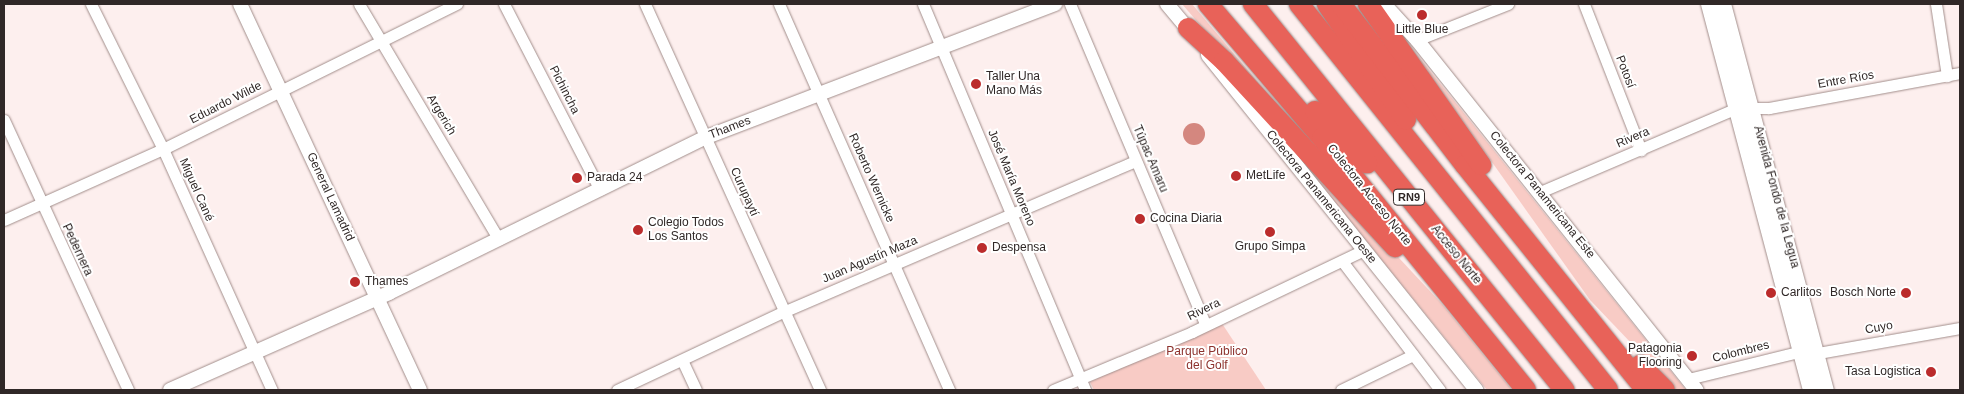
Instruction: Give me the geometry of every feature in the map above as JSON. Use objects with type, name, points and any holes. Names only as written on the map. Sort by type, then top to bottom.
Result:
[{"type":"highway","name":"Colectora Acceso Norte","points":[[1208,4],[1322,138],[1526,390]]},
{"type":"highway","points":[[1222,4],[1313,108],[1443,239]]},
{"type":"highway","name":"Acceso Norte","points":[[1253,4],[1564,390]]},
{"type":"highway","name":"RN9","points":[[1299,4],[1608,390]]},
{"type":"highway","points":[[1327,4],[1479,230]]},
{"type":"highway","points":[[1341,4],[1563,288],[1646,390]]},
{"type":"highway","points":[[1368,4],[1521,220],[1563,288],[1665,390]]},
{"type":"highway","points":[[1188,28],[1224,61],[1485,340]]},
{"type":"main road","name":"Avenida Fondo de la Legua","points":[[1709,4],[1745,109],[1818,353],[1826,390]]},
{"type":"main road","name":"Avenida Fondo de la Legua","points":[[1723,4],[1745,109],[1811,390]]},
{"type":"street","name":"Miguel Cané","points":[[91,4],[163,149],[272,390]]},
{"type":"street","name":"General Lamadrid","points":[[240,4],[420,390]]},
{"type":"street","name":"Argerich","points":[[359,4],[499,240]]},
{"type":"street","name":"Eduardo Wilde","points":[[4,220],[163,149],[281,90],[382,43],[457,4]]},
{"type":"street","name":"Pichincha","points":[[504,4],[600,190]]},
{"type":"street","name":"Curupaytí","points":[[645,4],[704,138],[820,390]]},
{"type":"street","name":"Roberto Wernicke","points":[[779,4],[949,390]]},
{"type":"street","name":"José María Moreno","points":[[923,4],[1085,390]]},
{"type":"street","name":"Thames","points":[[170,390],[378,299],[704,138],[1055,4]]},
{"type":"street","name":"Túpac Amaru","points":[[1070,4],[1205,324]]},
{"type":"street","name":"Colectora Panamericana Oeste","points":[[1168,4],[1476,390]]},
{"type":"street","name":"Colectora Panamericana Este","points":[[1384,4],[1417,40],[1540,192],[1692,385]]},
{"type":"street","points":[[1417,40],[1508,4]]},
{"type":"street","name":"Potosí","points":[[1584,4],[1641,150]]},
{"type":"street","points":[[1936,4],[1947,76]]},
{"type":"street","name":"Entre Ríos","points":[[1745,109],[1960,74]]},
{"type":"street","name":"Rivera","points":[[1540,192],[1745,109]]},
{"type":"street","name":"Pedernera","points":[[4,120],[40,204],[128,390]]},
{"type":"street","name":"Juan Agustín Maza","points":[[617,390],[783,312],[1136,161]]},
{"type":"street","name":"Rivera","points":[[1053,390],[1205,324],[1364,250]]},
{"type":"street","points":[[1342,261],[1440,390]]},
{"type":"street","name":"Cuyo","points":[[1802,350],[1818,353],[1960,328]]},
{"type":"street","name":"Colombres","points":[[1692,385],[1802,350]]},
{"type":"street","points":[[1341,390],[1413,355]]},
{"type":"street","points":[[682,360],[696,390]]},
{"type":"green space","points":[[1182,4],[1192,4],[1367,211],[1249,82]]},
{"type":"green space","points":[[1403,37],[1686,390],[1676,390],[1590,300]]},
{"type":"green space","points":[[1256,105],[1442,304],[1512,390],[1487,390]]},
{"type":"green space","name":"Parque Público del Golf","points":[[1219,319],[1266,390],[1094,390],[1090,382]]},
{"type":"shaded area","points":[[1190,123],[1198,123],[1205,130],[1205,138],[1198,145],[1190,145],[1183,138],[1183,130]]},
{"type":"place","name":"Little Blue","points":[[1422,15]]},
{"type":"place","name":"Taller Una Mano Más","points":[[976,84]]},
{"type":"place","name":"MetLife","points":[[1236,176]]},
{"type":"place","name":"Parada 24","points":[[577,178]]},
{"type":"place","name":"Cocina Diaria","points":[[1140,219]]},
{"type":"place","name":"Colegio Todos Los Santos","points":[[638,230]]},
{"type":"place","name":"Grupo Simpa","points":[[1270,232]]},
{"type":"place","name":"Despensa","points":[[982,248]]},
{"type":"place","name":"Thames","points":[[355,282]]},
{"type":"place","name":"Carlitos","points":[[1771,293]]},
{"type":"place","name":"Bosch Norte","points":[[1906,293]]},
{"type":"place","name":"Patagonia Flooring","points":[[1692,356]]},
{"type":"place","name":"Tasa Logistica","points":[[1931,372]]}]
